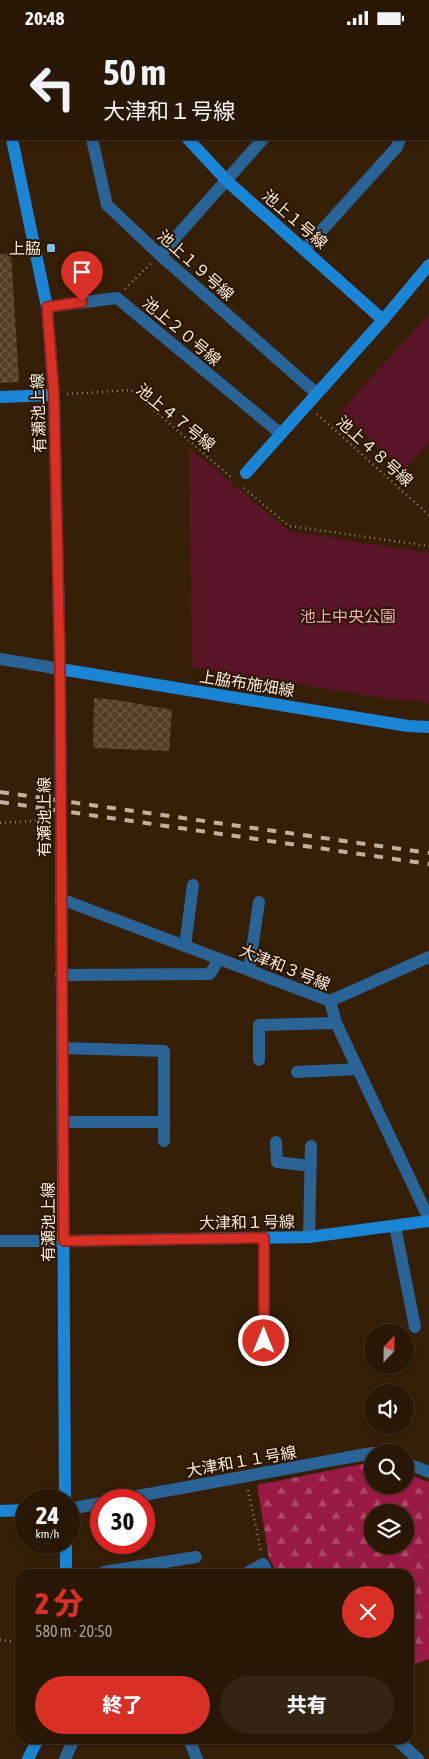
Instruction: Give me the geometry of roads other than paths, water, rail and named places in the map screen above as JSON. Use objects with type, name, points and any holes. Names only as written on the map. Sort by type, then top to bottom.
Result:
[{"type":"street","name":"有瀬池上線","points":[[12,140],[47,307],[54,395],[60,669],[65,1489]]},
{"type":"street","name":"池上１９号線","points":[[92,140],[107,205],[160,255],[316,393]]},
{"type":"street","name":"池上１号線","points":[[189,140],[227,181],[383,320]]},
{"type":"street","points":[[160,255],[262,140]]},
{"type":"street","points":[[305,249],[397,147],[400,140]]},
{"type":"street","points":[[241,477],[383,320],[429,265]]},
{"type":"street","name":"池上２０号線","points":[[47,307],[117,298],[281,434]]},
{"type":"street","points":[[0,397],[54,395]]},
{"type":"street","points":[[0,659],[60,669]]},
{"type":"street","name":"上脇布施畑線","points":[[60,669],[408,726],[429,727]]},
{"type":"street","points":[[185,946],[193,885]]},
{"type":"street","name":"大津和３号線","points":[[61,899],[330,1001],[336,1023],[429,1220]]},
{"type":"street","points":[[248,970],[259,902]]},
{"type":"street","points":[[330,1001],[429,957]]},
{"type":"street","points":[[61,975],[210,975],[219,959]]},
{"type":"street","points":[[259,1060],[259,1025],[336,1023]]},
{"type":"street","points":[[62,1048],[164,1051],[164,1141]]},
{"type":"street","points":[[297,1072],[358,1069]]},
{"type":"street","points":[[63,1122],[164,1121]]},
{"type":"street","points":[[276,1142],[277,1162],[311,1166]]},
{"type":"street","points":[[309,1237],[311,1147]]},
{"type":"street","name":"大津和１号線","points":[[64,1241],[309,1237],[429,1220]]},
{"type":"street","points":[[395,1226],[415,1327]]},
{"type":"street","points":[[264,1238],[264,1341]]},
{"type":"street","points":[[0,1241],[64,1241]]},
{"type":"street","name":"大津和１１号線","points":[[155,1493],[364,1454]]},
{"type":"street","points":[[414,1466],[429,1472]]},
{"type":"street","points":[[0,1511],[15,1510]]},
{"type":"street","points":[[66,1554],[66,1569]]},
{"type":"street","points":[[131,1569],[196,1557]]},
{"type":"street","points":[[28,1759],[36,1744]]},
{"type":"street","points":[[65,1759],[72,1744]]},
{"type":"street","points":[[191,1744],[197,1759]]},
{"type":"street","points":[[402,1744],[418,1759]]},
{"type":"railway","points":[[0,792],[429,853]]},
{"type":"railway","points":[[0,802],[429,864]]},
{"type":"place","name":"上脇","points":[[51,248]]},
{"type":"park label","name":"池上中央公園","points":[[348,616]]}]
